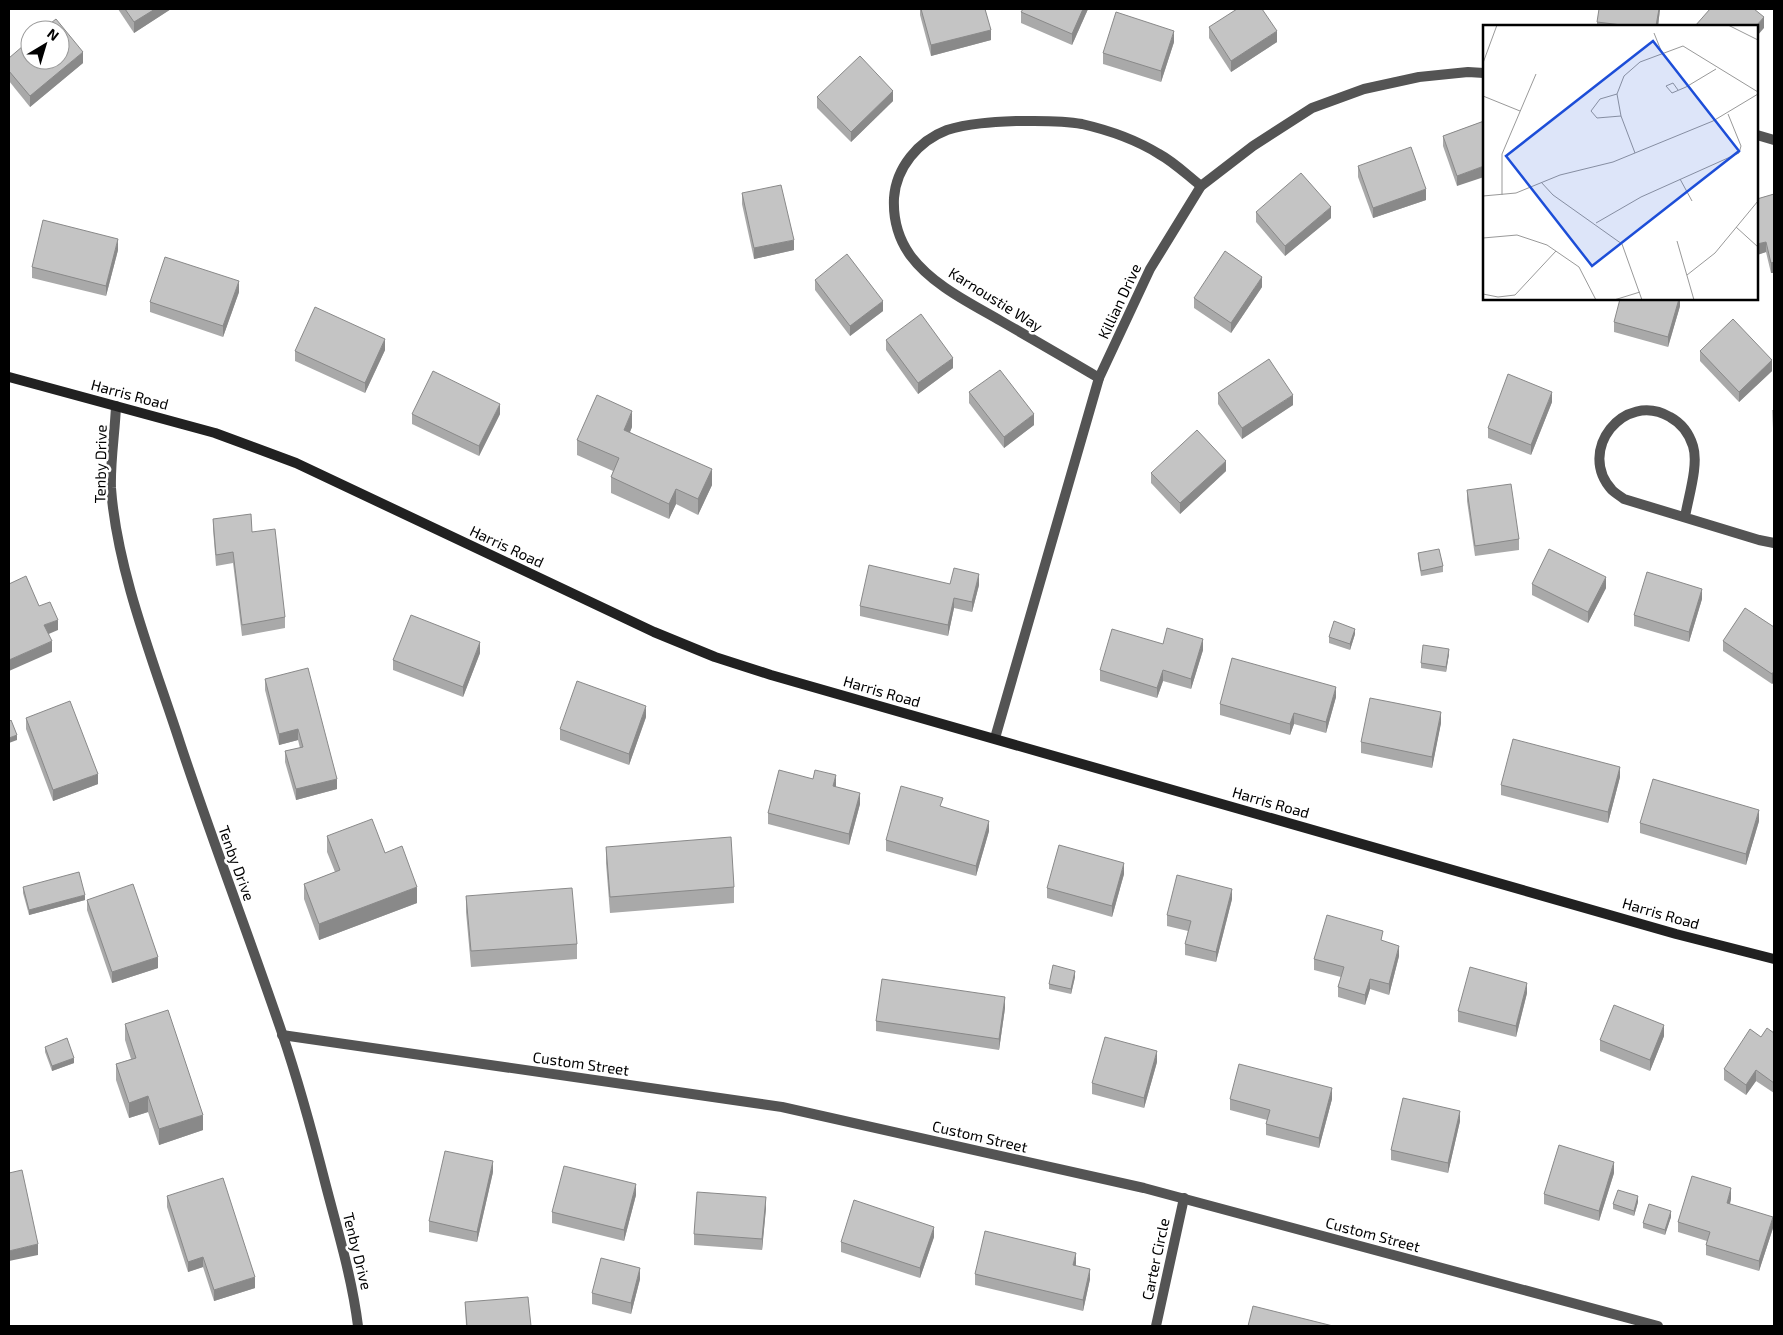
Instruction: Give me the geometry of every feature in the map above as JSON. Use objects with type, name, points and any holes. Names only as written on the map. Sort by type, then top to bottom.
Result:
[{"type":"street","name":"Killian Drive","points":[[995,738],[1099,378],[1150,269],[1201,186],[1253,146],[1312,108],[1364,89],[1419,77],[1468,72],[1483,73]]},
{"type":"street","name":"Karnoustie Way","points":[[1099,378],[961,298],[939,282],[911,256],[896,226],[895,192],[899,176],[907,161],[925,143],[947,130],[1004,122],[1046,120],[1081,124],[1134,140],[1160,154],[1201,186]]},
{"type":"street","points":[[1758,135],[1774,140]]},
{"type":"street","name":"Harris Road","points":[[9,377],[214,433],[296,463],[654,632],[714,657],[771,675],[1676,934],[1774,959]]},
{"type":"street","name":"Tenby Drive","points":[[116,406],[111,485],[115,522],[126,572],[143,632],[203,811],[282,1035],[315,1144],[354,1294],[358,1326]]},
{"type":"street","points":[[1685,517],[1694,462],[1693,447],[1687,432],[1677,421],[1663,413],[1647,410],[1632,412],[1618,420],[1607,431],[1600,446],[1599,461],[1603,476],[1611,490],[1624,499],[1760,540],[1774,543]]},
{"type":"street","name":"Custom Street","points":[[282,1035],[782,1107],[1144,1188],[1658,1326]]},
{"type":"street","name":"Carter Circle","points":[[1156,1326],[1184,1198]]},
{"type":"building","points":[[125,9],[155,9],[134,22]]},
{"type":"building","points":[[921,9],[985,9],[991,30],[931,45]]},
{"type":"building","points":[[1023,9],[1083,9],[1072,34],[1021,12]]},
{"type":"building","points":[[1237,9],[1262,9],[1277,31],[1231,61],[1209,27]]},
{"type":"building","points":[[1599,9],[1659,9],[1656,25],[1622,25],[1597,22]]},
{"type":"building","points":[[1710,9],[1754,9],[1764,17],[1757,25],[1696,25]]},
{"type":"building","points":[[1116,12],[1174,31],[1161,71],[1103,53]]},
{"type":"building","points":[[70,36],[83,52],[70,63]]},
{"type":"building","points":[[20,49],[20,70],[61,70],[30,96],[9,71],[9,58]]},
{"type":"building","points":[[860,56],[893,91],[851,132],[817,97]]},
{"type":"building","points":[[1483,121],[1483,166],[1457,176],[1443,136]]},
{"type":"building","points":[[1411,147],[1426,189],[1373,208],[1358,166]]},
{"type":"building","points":[[1301,173],[1331,207],[1285,246],[1256,212]]},
{"type":"building","points":[[781,185],[794,240],[754,248],[742,193]]},
{"type":"building","points":[[1774,194],[1774,262],[1771,263],[1766,242],[1758,244],[1758,199]]},
{"type":"building","points":[[43,220],[118,239],[106,286],[32,267]]},
{"type":"building","points":[[1225,251],[1262,277],[1231,323],[1194,298]]},
{"type":"building","points":[[847,254],[883,301],[850,326],[815,280]]},
{"type":"building","points":[[165,257],[239,281],[223,326],[150,302]]},
{"type":"building","points":[[1620,300],[1679,300],[1668,337],[1614,322]]},
{"type":"building","points":[[315,307],[385,339],[365,383],[295,351]]},
{"type":"building","points":[[921,314],[953,358],[918,383],[886,340]]},
{"type":"building","points":[[1733,319],[1772,360],[1739,392],[1700,351]]},
{"type":"building","points":[[1269,359],[1293,395],[1242,428],[1218,393]]},
{"type":"building","points":[[1000,370],[1034,414],[1004,437],[969,392]]},
{"type":"building","points":[[433,371],[500,404],[479,446],[412,414]]},
{"type":"building","points":[[1508,374],[1552,392],[1531,445],[1488,428]]},
{"type":"building","points":[[597,395],[632,411],[624,430],[712,469],[698,499],[676,489],[669,504],[611,477],[619,458],[577,440]]},
{"type":"building","points":[[1773,410],[1774,410],[1774,447]]},
{"type":"building","points":[[1197,430],[1226,461],[1180,503],[1151,473]]},
{"type":"building","points":[[1511,484],[1519,539],[1475,546],[1467,490]]},
{"type":"building","points":[[251,514],[252,532],[275,529],[285,617],[242,625],[233,552],[216,555],[213,519]]},
{"type":"building","points":[[1439,549],[1443,566],[1421,571],[1418,553]]},
{"type":"building","points":[[1549,549],[1606,577],[1588,612],[1532,584]]},
{"type":"building","points":[[869,565],[950,584],[954,568],[979,574],[972,602],[954,598],[948,625],[860,606]]},
{"type":"building","points":[[1647,572],[1702,589],[1689,632],[1634,615]]},
{"type":"building","points":[[26,576],[39,606],[50,602],[58,620],[44,625],[52,641],[9,660],[9,584]]},
{"type":"building","points":[[1745,608],[1774,627],[1774,671],[1772,674],[1723,641]]},
{"type":"building","points":[[411,615],[480,642],[463,687],[393,660]]},
{"type":"building","points":[[1334,621],[1355,629],[1350,644],[1329,637]]},
{"type":"building","points":[[1167,628],[1203,639],[1191,679],[1163,670],[1157,688],[1100,670],[1112,629],[1163,644]]},
{"type":"building","points":[[1423,645],[1449,649],[1446,667],[1421,663]]},
{"type":"building","points":[[1232,658],[1336,687],[1326,722],[1294,713],[1290,724],[1220,704]]},
{"type":"building","points":[[308,668],[337,779],[296,789],[285,751],[303,747],[298,729],[279,734],[265,679]]},
{"type":"building","points":[[577,681],[646,706],[629,754],[560,729]]},
{"type":"building","points":[[1370,698],[1441,712],[1432,757],[1361,742]]},
{"type":"building","points":[[70,701],[98,774],[53,790],[26,718]]},
{"type":"building","points":[[11,720],[17,735],[9,738],[9,722]]},
{"type":"building","points":[[1513,739],[1620,767],[1608,812],[1501,785]]},
{"type":"building","points":[[779,770],[813,779],[815,770],[836,775],[833,786],[860,793],[849,834],[768,813]]},
{"type":"building","points":[[1653,779],[1759,810],[1746,854],[1640,823]]},
{"type":"building","points":[[901,786],[943,798],[940,806],[989,821],[976,866],[886,840]]},
{"type":"building","points":[[372,819],[385,853],[402,846],[417,887],[319,924],[304,884],[340,870],[327,836]]},
{"type":"building","points":[[731,837],[734,887],[610,897],[606,847]]},
{"type":"building","points":[[1059,845],[1124,863],[1112,906],[1047,888]]},
{"type":"building","points":[[79,872],[85,895],[29,910],[23,887]]},
{"type":"building","points":[[1177,875],[1232,889],[1216,952],[1185,944],[1191,921],[1167,915]]},
{"type":"building","points":[[133,884],[158,957],[112,972],[87,900]]},
{"type":"building","points":[[572,888],[577,944],[471,951],[466,896]]},
{"type":"building","points":[[1327,915],[1383,931],[1381,940],[1399,946],[1389,984],[1370,979],[1365,995],[1338,987],[1344,967],[1314,959]]},
{"type":"building","points":[[1053,965],[1075,971],[1071,989],[1049,984]]},
{"type":"building","points":[[1470,967],[1527,983],[1516,1026],[1458,1011]]},
{"type":"building","points":[[882,979],[1005,997],[999,1039],[876,1021]]},
{"type":"building","points":[[1614,1005],[1664,1025],[1650,1060],[1600,1040]]},
{"type":"building","points":[[168,1010],[203,1115],[159,1129],[148,1096],[129,1103],[116,1064],[136,1058],[125,1024]]},
{"type":"building","points":[[1767,1028],[1774,1033],[1774,1083],[1756,1070],[1746,1085],[1724,1069],[1750,1029],[1761,1037]]},
{"type":"building","points":[[1105,1037],[1157,1051],[1144,1098],[1092,1083]]},
{"type":"building","points":[[67,1038],[74,1058],[52,1066],[45,1047]]},
{"type":"building","points":[[1239,1064],[1332,1088],[1319,1138],[1266,1124],[1270,1110],[1230,1099]]},
{"type":"building","points":[[1403,1098],[1460,1111],[1448,1163],[1391,1150]]},
{"type":"building","points":[[1559,1145],[1614,1162],[1599,1211],[1544,1194]]},
{"type":"building","points":[[445,1151],[493,1161],[477,1232],[429,1221]]},
{"type":"building","points":[[564,1166],[636,1184],[624,1230],[552,1212]]},
{"type":"building","points":[[22,1170],[38,1244],[9,1251],[9,1173]]},
{"type":"building","points":[[1692,1176],[1731,1188],[1727,1203],[1773,1217],[1759,1261],[1706,1245],[1710,1232],[1678,1222]]},
{"type":"building","points":[[223,1178],[255,1277],[214,1290],[203,1257],[188,1262],[167,1196]]},
{"type":"building","points":[[1618,1190],[1638,1196],[1634,1211],[1613,1204]]},
{"type":"building","points":[[697,1192],[766,1197],[762,1239],[694,1234]]},
{"type":"building","points":[[854,1200],[934,1227],[920,1268],[841,1242]]},
{"type":"building","points":[[1649,1204],[1671,1211],[1665,1230],[1643,1223]]},
{"type":"building","points":[[985,1231],[1076,1253],[1073,1265],[1090,1269],[1083,1300],[975,1274]]},
{"type":"building","points":[[601,1258],[640,1268],[631,1303],[592,1293]]},
{"type":"building","points":[[528,1297],[531,1326],[467,1326],[465,1302]]},
{"type":"building","points":[[1253,1306],[1333,1326],[1248,1326]]}]
